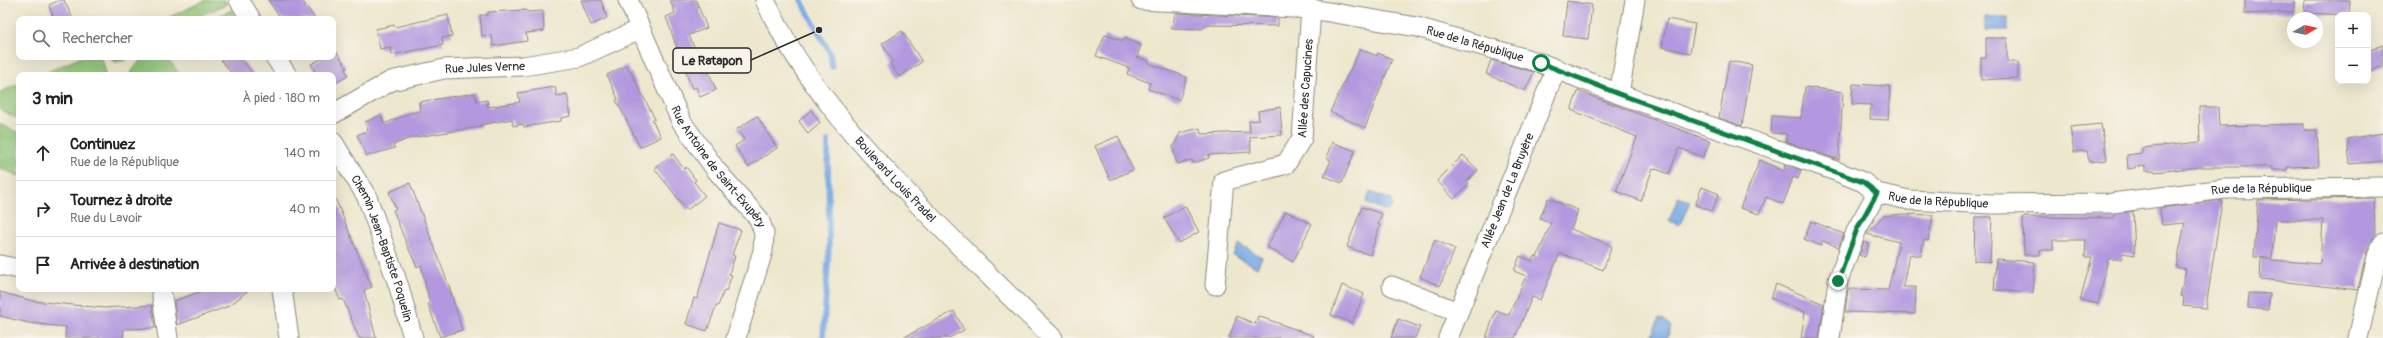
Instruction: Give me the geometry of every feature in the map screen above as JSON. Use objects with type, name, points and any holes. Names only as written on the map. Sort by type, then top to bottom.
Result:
[{"type":"street","points":[[239,0],[249,16]]},
{"type":"street","name":"Rue Antoine de Saint-Exupéry","points":[[628,0],[681,121],[716,170],[759,219],[764,233],[763,251],[736,338]]},
{"type":"street","name":"Boulevard Louis Pradel","points":[[765,0],[800,65],[869,153],[987,274],[1053,338]]},
{"type":"street","name":"Rue de la République","points":[[1141,0],[1311,9],[1417,26],[1556,69],[1619,94],[1833,170],[1863,182],[1877,193],[1909,200],[1984,203],[2105,203],[2225,189],[2383,188]]},
{"type":"street","points":[[1619,94],[1635,0]]},
{"type":"street","name":"Allée des Capucines","points":[[1215,285],[1224,181],[1286,164],[1302,138],[1311,9]]},
{"type":"street","name":"Rue Jules Verne","points":[[336,112],[391,81],[444,69],[523,66],[579,57],[640,29]]},
{"type":"street","points":[[277,60],[285,72]]},
{"type":"street","name":"Allée Jean de La Bruyère","points":[[1448,338],[1556,69]]},
{"type":"street","name":"Chemin Jean-Baptiste Poquelin","points":[[336,147],[367,197],[399,287],[413,338]]},
{"type":"street","points":[[1830,338],[1838,281],[1857,229],[1877,193]]},
{"type":"street","points":[[2358,338],[2378,253],[2383,243]]},
{"type":"street","points":[[0,265],[16,268]]},
{"type":"street","points":[[1392,286],[1458,312]]},
{"type":"street","points":[[161,292],[168,338]]},
{"type":"street","points":[[282,292],[289,338]]},
{"type":"green space","points":[[206,0],[225,0],[227,4],[199,16],[171,16]]},
{"type":"green space","points":[[232,10],[235,16],[219,16]]},
{"type":"green space","points":[[75,60],[101,60],[105,68],[105,72],[47,72]]},
{"type":"green space","points":[[113,60],[126,60],[115,62]]},
{"type":"green space","points":[[141,60],[169,60],[178,72],[131,72]]},
{"type":"green space","points":[[16,85],[16,118],[0,110],[0,92]]},
{"type":"green space","points":[[0,124],[16,132],[16,175],[0,168]]},
{"type":"water","points":[[1985,17],[2008,17],[2008,30],[1985,30]]},
{"type":"water","points":[[1370,192],[1392,200],[1392,207],[1387,211],[1366,203]]},
{"type":"water","points":[[1678,197],[1690,201],[1680,225],[1669,221]]},
{"type":"water","points":[[1239,244],[1262,257],[1257,268],[1233,255]]},
{"type":"water","points":[[1659,318],[1666,321],[1671,327],[1667,338],[1651,338]]},
{"type":"building","points":[[60,0],[64,0],[72,16],[53,16],[49,5]]},
{"type":"building","points":[[268,0],[302,0],[313,16],[279,16]]},
{"type":"building","points":[[581,0],[601,0],[607,18],[591,25]]},
{"type":"building","points":[[670,0],[696,0],[707,28],[689,35],[702,66],[706,65],[716,90],[700,97],[696,87],[692,89],[666,17],[675,13]]},
{"type":"building","points":[[2245,0],[2294,0],[2294,12],[2245,14]]},
{"type":"building","points":[[2305,0],[2350,0],[2349,12],[2335,12],[2335,14],[2323,14],[2323,12],[2304,12]]},
{"type":"building","points":[[1567,1],[1592,5],[1588,39],[1563,36]]},
{"type":"building","points":[[526,10],[527,12],[543,11],[544,31],[526,33],[527,41],[493,46],[492,35],[482,36],[480,15],[488,15],[488,12]]},
{"type":"building","points":[[1176,13],[1278,18],[1278,26],[1206,25],[1202,29],[1171,28]]},
{"type":"building","points":[[448,15],[452,36],[442,38],[443,45],[391,55],[390,47],[380,49],[376,29],[394,25],[395,27]]},
{"type":"building","points":[[1667,19],[1695,24],[1690,53],[1662,47]]},
{"type":"building","points":[[902,31],[922,62],[899,77],[890,63],[893,61],[882,44]]},
{"type":"building","points":[[1105,35],[1123,41],[1124,38],[1141,45],[1137,57],[1149,61],[1148,63],[1187,77],[1179,100],[1148,89],[1150,83],[1127,74],[1129,68],[1096,56]]},
{"type":"building","points":[[1986,38],[2007,38],[2007,62],[2018,62],[2018,78],[1981,80],[1981,58],[1986,58]]},
{"type":"building","points":[[2383,45],[2383,66],[2371,71],[2371,50]]},
{"type":"building","points":[[1360,49],[1377,56],[1378,53],[1392,59],[1365,128],[1330,112]]},
{"type":"building","points":[[336,51],[347,68],[345,69],[348,76],[336,83],[336,72],[315,72],[311,64],[319,60],[336,60]]},
{"type":"building","points":[[221,60],[242,60],[252,72],[231,72]]},
{"type":"building","points":[[1491,60],[1534,72],[1525,91],[1486,74]]},
{"type":"building","points":[[1729,61],[1752,65],[1742,126],[1719,118]]},
{"type":"building","points":[[627,65],[655,119],[652,120],[661,137],[640,147],[616,100],[618,99],[607,75]]},
{"type":"building","points":[[1853,84],[1890,86],[1888,120],[1870,119],[1871,105],[1852,104]]},
{"type":"building","points":[[555,87],[557,96],[567,94],[571,116],[561,118],[561,121],[524,127],[523,124],[513,126],[512,119],[480,125],[480,127],[410,138],[393,145],[395,148],[367,156],[357,135],[368,130],[365,122],[381,115],[384,124],[410,113],[420,111],[419,102],[475,93],[477,102],[487,100],[488,107],[520,102],[518,93]]},
{"type":"building","points":[[1805,87],[1843,92],[1839,160],[1786,142],[1786,134],[1771,133],[1772,116],[1801,118]]},
{"type":"building","points":[[1578,91],[1710,141],[1703,157],[1679,148],[1669,174],[1653,168],[1641,201],[1616,191],[1637,137],[1571,110]]},
{"type":"building","points":[[1280,107],[1282,135],[1250,137],[1251,152],[1208,155],[1209,158],[1193,163],[1192,160],[1177,164],[1173,148],[1180,133],[1200,128],[1201,134],[1250,132],[1249,121],[1259,120],[1258,111]]},
{"type":"building","points":[[2199,107],[2218,107],[2219,126],[2304,124],[2304,130],[2317,130],[2319,166],[2287,167],[2287,170],[2272,170],[2272,167],[2201,167],[2155,172],[2145,171],[2145,166],[2128,169],[2127,155],[2142,153],[2142,148],[2200,142]]},
{"type":"building","points":[[811,110],[820,123],[808,134],[799,121]]},
{"type":"building","points":[[757,116],[777,148],[748,167],[735,146],[744,140],[737,129]]},
{"type":"building","points":[[2101,124],[2107,160],[2089,162],[2087,151],[2074,152],[2070,127]]},
{"type":"building","points":[[2383,133],[2383,161],[2350,164],[2347,139]]},
{"type":"building","points":[[1118,136],[1133,170],[1110,180],[1095,146]]},
{"type":"building","points":[[1332,142],[1355,151],[1342,183],[1324,176],[1331,160],[1326,158]]},
{"type":"building","points":[[673,154],[684,169],[686,167],[696,180],[694,182],[705,196],[687,210],[654,168]]},
{"type":"building","points":[[1463,155],[1478,170],[1467,181],[1469,184],[1454,199],[1437,181]]},
{"type":"building","points":[[1760,160],[1784,171],[1785,165],[1801,170],[1798,179],[1793,177],[1783,204],[1766,197],[1759,214],[1740,208]]},
{"type":"building","points":[[410,183],[449,286],[462,330],[440,337],[428,304],[430,303],[421,265],[417,267],[407,245],[393,210],[396,209],[389,192]]},
{"type":"building","points":[[1702,187],[1719,194],[1712,211],[1695,205]]},
{"type":"building","points":[[1548,198],[1578,210],[1571,229],[1612,246],[1603,270],[1560,253],[1540,300],[1532,297],[1515,338],[1486,338],[1496,310],[1509,315],[1526,276],[1514,271],[1520,256],[1532,261],[1534,256],[1537,257],[1551,223],[1540,218]]},
{"type":"building","points":[[2374,198],[2375,236],[2367,250],[2358,290],[2260,279],[2261,259],[2320,264],[2323,220],[2275,220],[2272,258],[2254,257],[2258,200]]},
{"type":"building","points":[[336,200],[372,287],[364,290],[376,338],[359,338],[343,299],[340,300],[336,290]]},
{"type":"building","points":[[2222,200],[2206,308],[2183,306],[2184,297],[2180,296],[2186,269],[2176,267],[2185,223],[2162,225],[2160,208]]},
{"type":"building","points":[[1185,206],[1199,232],[1179,243],[1164,218]]},
{"type":"building","points":[[1362,207],[1382,214],[1370,255],[1347,247]]},
{"type":"building","points":[[1286,211],[1312,224],[1293,262],[1267,247]]},
{"type":"building","points":[[2133,211],[2135,255],[2123,253],[2121,259],[2108,259],[2098,304],[2080,300],[2092,257],[2085,257],[2086,240],[2053,240],[2053,250],[2040,250],[2040,255],[2024,255],[2023,217],[2114,218],[2114,214]]},
{"type":"building","points":[[1902,214],[1933,215],[1928,241],[1924,240],[1921,256],[1909,254],[1903,287],[1916,287],[1915,314],[1845,312],[1848,289],[1888,290],[1899,242],[1867,234],[1883,216]]},
{"type":"building","points":[[1975,217],[1992,217],[1990,262],[1974,261]]},
{"type":"building","points":[[1811,221],[1844,234],[1839,247],[1822,241],[1821,246],[1804,239]]},
{"type":"building","points":[[719,223],[741,230],[732,255],[735,256],[729,274],[732,275],[726,291],[724,290],[718,306],[716,306],[707,331],[686,324],[694,298],[697,299]]},
{"type":"building","points":[[1435,240],[1455,249],[1440,286],[1420,277]]},
{"type":"building","points":[[1864,242],[1869,244],[1865,257],[1859,255]]},
{"type":"building","points":[[1996,259],[2035,262],[2033,293],[1994,290]]},
{"type":"building","points":[[1776,284],[1824,304],[1819,338],[1801,338],[1805,312],[1771,298]]},
{"type":"building","points":[[1342,285],[1364,294],[1352,323],[1331,315]]},
{"type":"building","points":[[0,292],[33,301],[104,308],[152,305],[155,328],[124,329],[123,338],[65,338],[66,327],[29,323],[0,316]]},
{"type":"building","points":[[200,292],[246,292],[229,306],[177,325],[174,301]]},
{"type":"building","points":[[2249,293],[2270,294],[2268,310],[2248,308]]},
{"type":"building","points":[[954,311],[964,330],[949,338],[903,338]]},
{"type":"building","points":[[1237,316],[1255,324],[1258,316],[1314,336],[1313,338],[1229,338]]},
{"type":"building","points":[[1398,319],[1420,327],[1415,338],[1391,338]]},
{"type":"waterway","points":[[801,0],[830,53],[832,67]]},
{"type":"waterway","points":[[823,338],[829,249],[828,141]]},
{"type":"place","name":"Le Ratapon","points":[[819,30]]},
{"type":"route","points":[[1541,63],[1619,94],[1863,182],[1877,193],[1857,229],[1838,281]]}]
